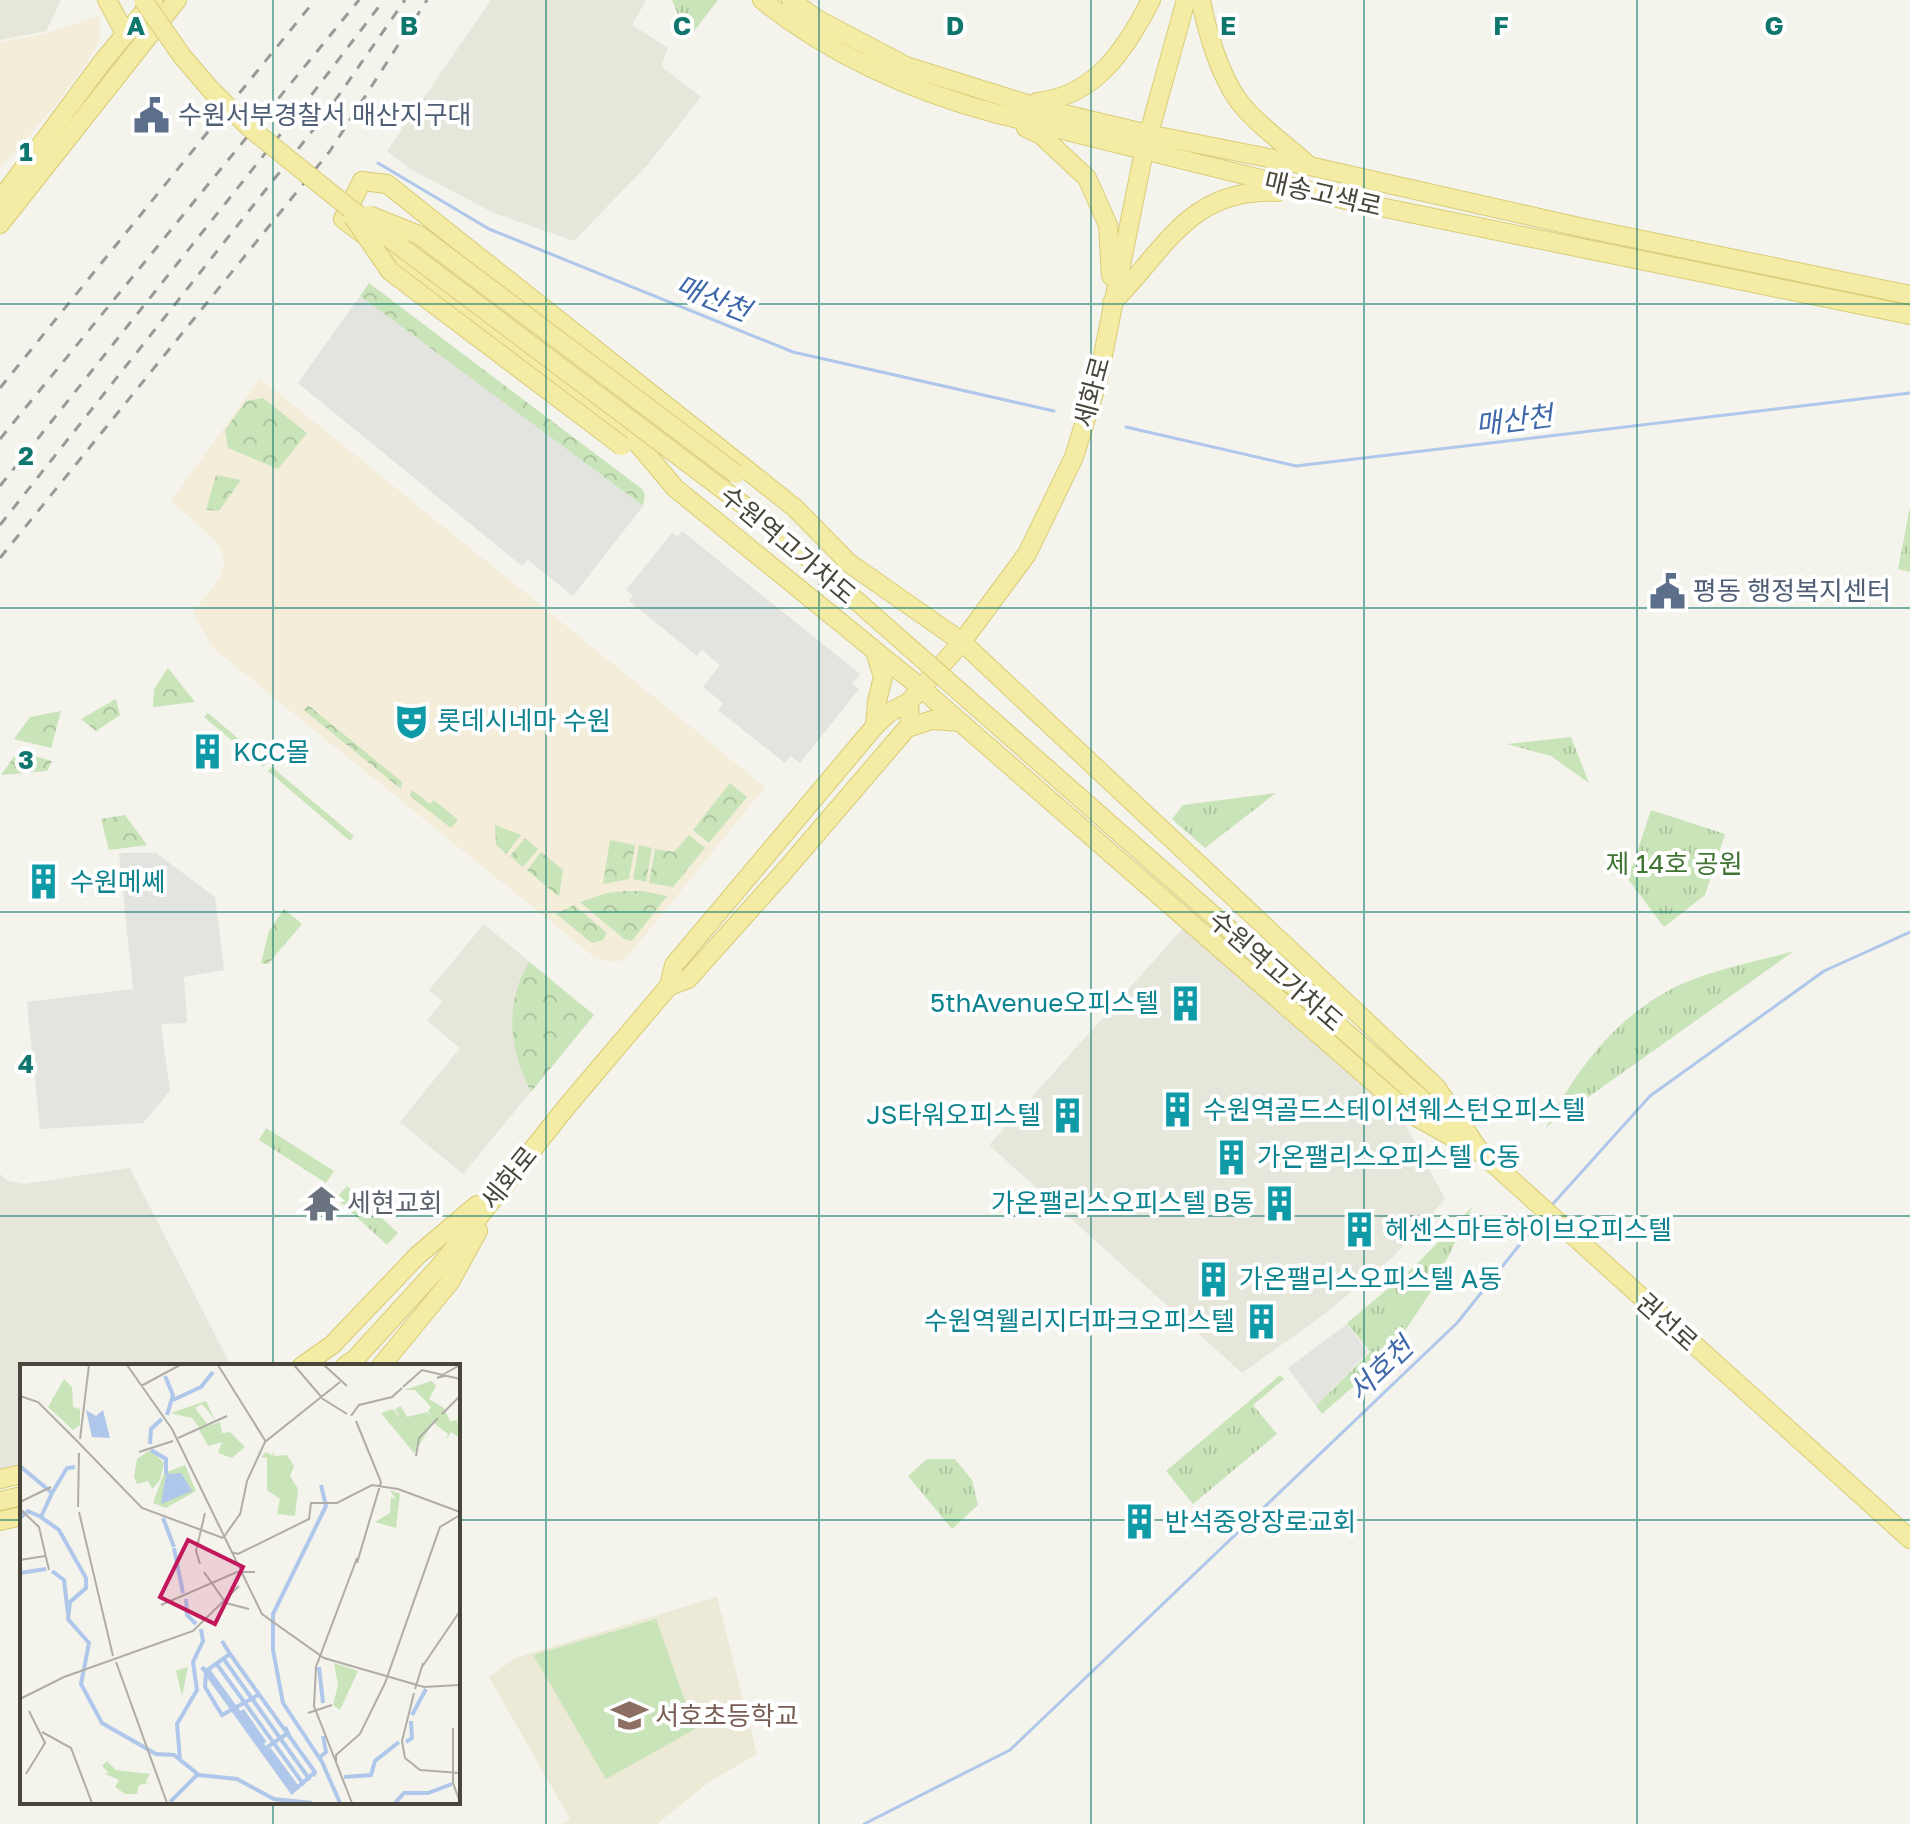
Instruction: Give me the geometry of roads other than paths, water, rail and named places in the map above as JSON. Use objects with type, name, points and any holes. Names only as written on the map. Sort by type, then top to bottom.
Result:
[{"type":"main road","points":[[107,0],[125,33]]},
{"type":"main road","name":"수원역고가차도","points":[[143,0],[182,56],[250,128],[348,207],[774,528],[1426,1103]]},
{"type":"main road","points":[[0,200],[125,33],[154,0]]},
{"type":"main road","points":[[0,224],[177,0]]},
{"type":"main road","name":"매송고색로","points":[[762,0],[806,34],[890,78],[939,98],[994,113],[1146,142],[1309,166],[1579,227],[1910,295]]},
{"type":"main road","name":"매송고색로","points":[[791,0],[815,18],[906,66],[1326,195],[1910,315]]},
{"type":"main road","points":[[1027,103],[1059,100],[1103,71],[1123,49],[1151,0]]},
{"type":"main road","name":"세화로","points":[[1173,0],[1175,36]]},
{"type":"main road","name":"세화로","points":[[348,1364],[439,1267],[504,1183],[669,986],[674,965],[875,726],[915,695],[962,642],[1027,554],[1068,471],[1098,380],[1146,142],[1186,0]]},
{"type":"main road","points":[[1201,0],[1217,56],[1238,99],[1309,166]]},
{"type":"main road","points":[[994,113],[1041,135],[1087,178],[1108,225],[1112,303]]},
{"type":"main road","points":[[675,488],[628,432],[343,219],[362,181],[387,184],[795,508],[849,563]]},
{"type":"main road","points":[[1112,303],[1142,273],[1170,235],[1194,214],[1222,200],[1253,191],[1326,195]]},
{"type":"main road","points":[[348,207],[390,271],[622,446],[875,651],[915,695],[960,722],[1409,1113],[1481,1153]]},
{"type":"main road","points":[[348,207],[419,235],[849,563],[962,642],[1436,1087],[1481,1153]]},
{"type":"main road","points":[[875,651],[883,677],[875,726]]},
{"type":"main road","points":[[907,728],[915,695]]},
{"type":"main road","points":[[907,728],[932,720],[960,722]]},
{"type":"main road","name":"세화로","points":[[669,986],[688,979],[907,728]]},
{"type":"main road","name":"권선로","points":[[1426,1103],[1910,1539]]},
{"type":"main road","points":[[305,1364],[332,1345],[433,1241],[504,1183]]},
{"type":"main road","points":[[383,1364],[450,1282],[504,1183]]},
{"type":"main road","points":[[0,1479],[20,1474]]},
{"type":"main road","points":[[0,1501],[20,1496]]},
{"type":"main road","points":[[0,1521],[20,1516]]},
{"type":"waterway","name":"매산천","points":[[378,163],[489,229],[793,352],[1054,411]]},
{"type":"waterway","name":"매산천","points":[[1126,427],[1296,466],[1910,393]]},
{"type":"waterway","name":"서호천","points":[[1551,1206],[1650,1096],[1824,971],[1910,932]]},
{"type":"waterway","name":"서호천","points":[[864,1824],[1010,1750],[1457,1323],[1541,1218]]},
{"type":"railway","points":[[0,388],[315,0]]},
{"type":"railway","points":[[0,439],[359,0]]},
{"type":"railway","points":[[0,486],[384,0]]},
{"type":"railway","points":[[0,525],[325,115],[405,0]]},
{"type":"railway","points":[[0,558],[330,151],[427,0]]},
{"type":"place","name":"수원서부경찰서 매산지구대","points":[[152,115]]},
{"type":"place","name":"평동 행정복지센터","points":[[1667,591]]},
{"type":"place","name":"롯데시네마 수원","points":[[411,721]]},
{"type":"place","name":"KCC몰","points":[[207,752]]},
{"type":"place","name":"수원메쎄","points":[[44,882]]},
{"type":"place","name":"5thAvenue오피스텔","points":[[1185,1003]]},
{"type":"place","name":"수원역골드스테이션웨스턴오피스텔","points":[[1177,1110]]},
{"type":"place","name":"JS타워오피스텔","points":[[1067,1115]]},
{"type":"place","name":"가온팰리스오피스텔 C동","points":[[1231,1157]]},
{"type":"place","name":"세현교회","points":[[321,1203]]},
{"type":"place","name":"가온팰리스오피스텔 B동","points":[[1280,1203]]},
{"type":"place","name":"헤센스마트하이브오피스텔","points":[[1359,1230]]},
{"type":"place","name":"가온팰리스오피스텔 A동","points":[[1213,1279]]},
{"type":"place","name":"수원역웰리지더파크오피스텔","points":[[1261,1321]]},
{"type":"place","name":"반석중앙장로교회","points":[[1139,1522]]},
{"type":"place","name":"서호초등학교","points":[[629,1716]]},
{"type":"park label","name":"제 14호 공원","points":[[1674,864]]}]
